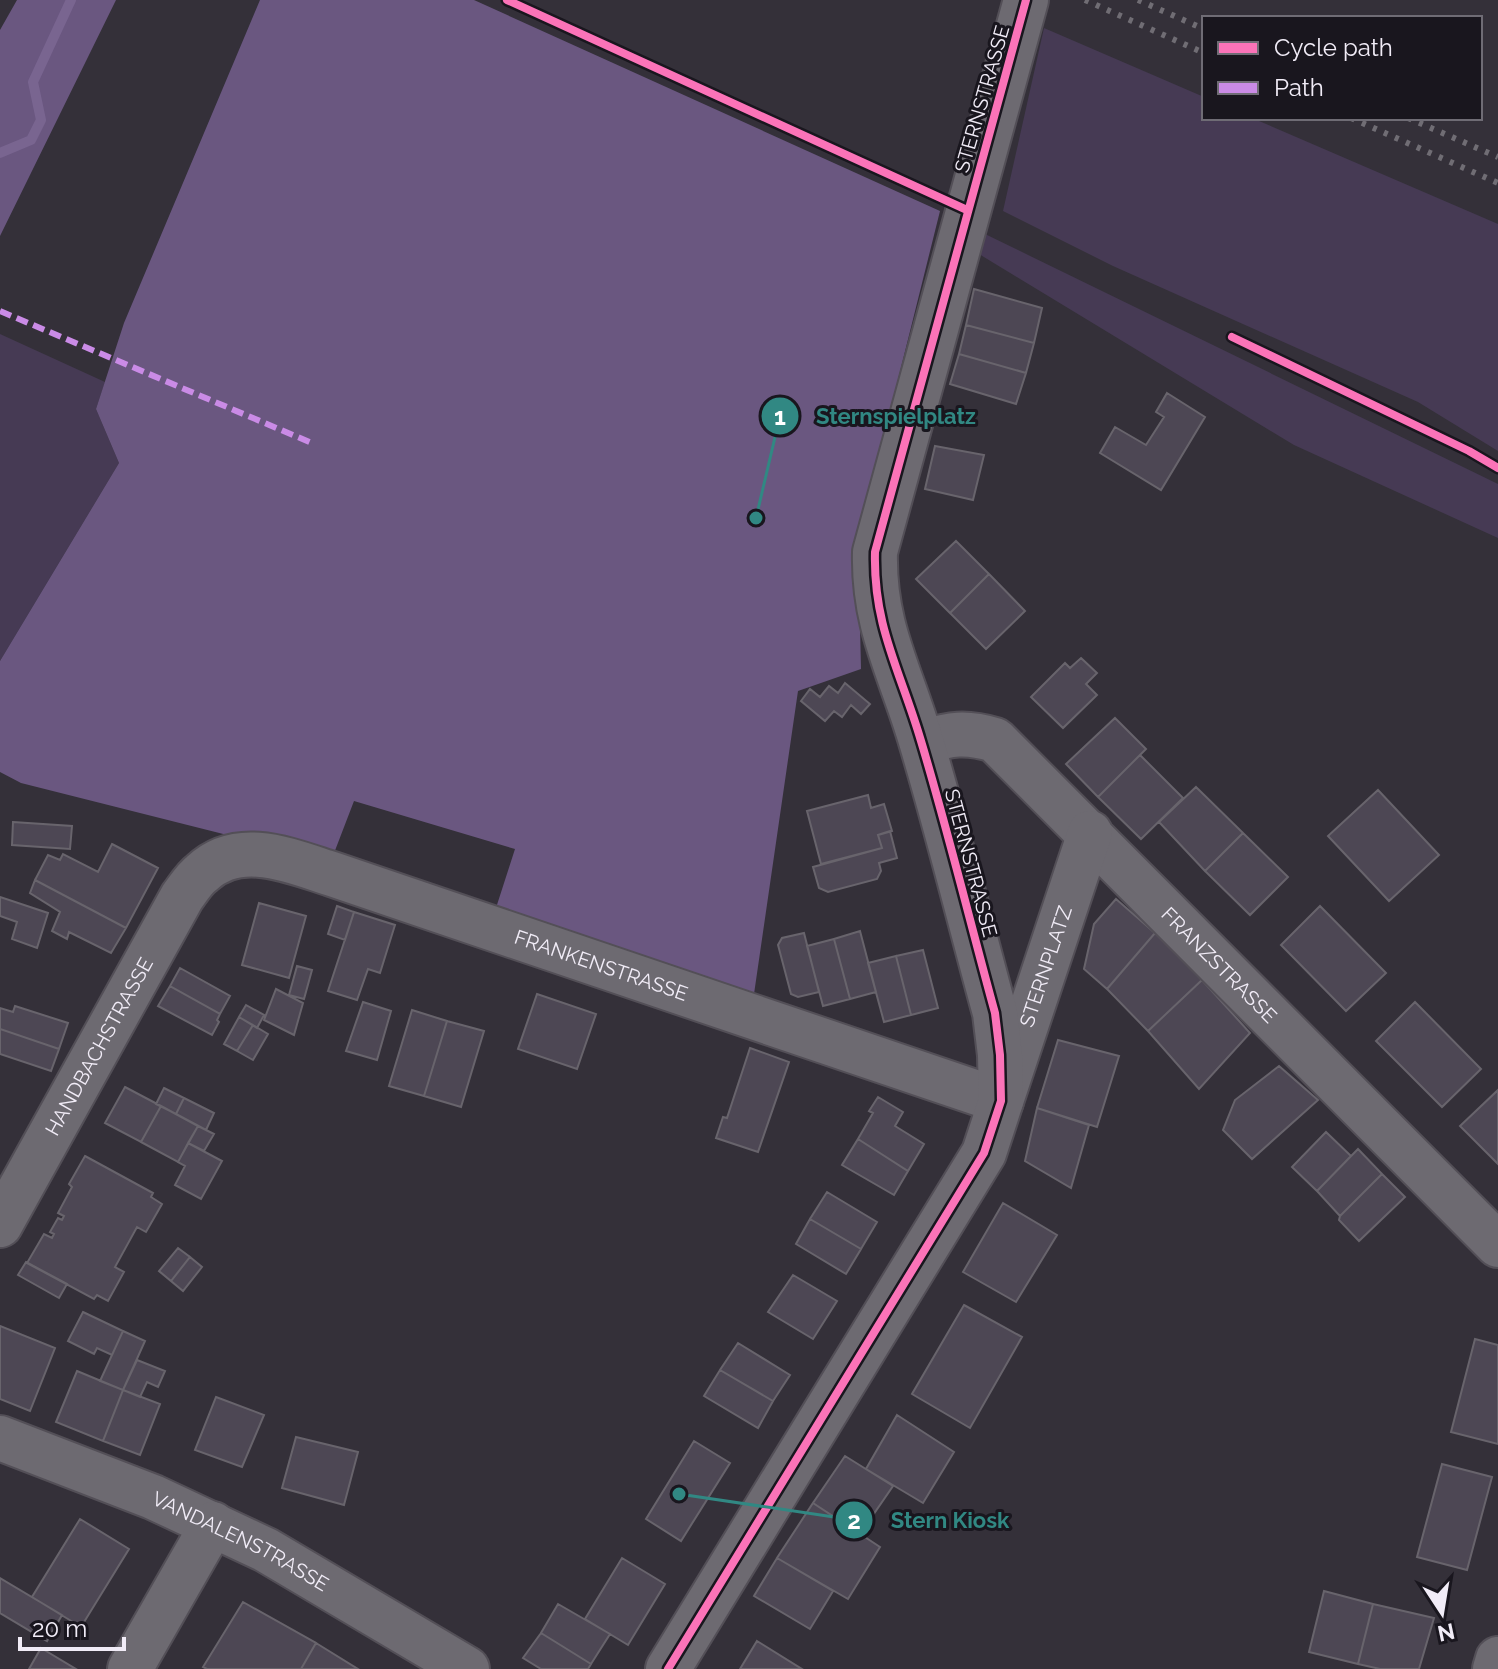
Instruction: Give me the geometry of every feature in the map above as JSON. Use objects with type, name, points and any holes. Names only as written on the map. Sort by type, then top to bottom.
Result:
[{"type":"street","name":"STERNSTRASSE","points":[[668,1669],[984,1153],[1001,1101],[995,1013],[922,742],[883,635],[874,582],[875,552],[1026,0]]},
{"type":"street","name":"FRANZSTRASSE","points":[[922,742],[955,733],[976,734],[995,740],[1498,1245]]},
{"type":"street","name":"STERNPLATZ","points":[[1001,1101],[1090,833]]},
{"type":"street","name":"FRANKENSTRASSE","points":[[203,872],[221,861],[242,854],[263,854],[284,859],[1001,1101]]},
{"type":"street","name":"HANDBACHSTRASSE","points":[[0,1225],[165,926],[182,897],[203,872]]},
{"type":"street","name":"VANDALENSTRASSE","points":[[0,1438],[153,1497],[266,1550],[467,1669]]},
{"type":"street","points":[[130,1669],[213,1524]]},
{"type":"street","points":[[1495,1669],[1498,1659]]},
{"type":"shaded area","points":[[17,0],[116,0],[0,236],[0,30]]},
{"type":"shaded area","points":[[260,0],[474,0],[940,211],[858,540],[861,669],[798,691],[754,994],[495,911],[515,849],[354,801],[331,861],[21,783],[0,772],[0,661],[119,463],[96,409],[124,323]]},
{"type":"shaded area","points":[[1044,28],[1202,96],[1202,120],[1257,120],[1498,224],[1498,451],[1418,402],[1113,266],[1003,211]]},
{"type":"shaded area","points":[[985,234],[1498,484],[1498,538],[1294,445],[974,251]]},
{"type":"shaded area","points":[[0,334],[105,382],[96,409],[119,463],[0,661]]},
{"type":"building","points":[[974,289],[1042,308],[1034,343],[966,325]]},
{"type":"building","points":[[966,325],[1034,343],[1026,373],[959,354]]},
{"type":"building","points":[[959,354],[1026,373],[1016,404],[950,384]]},
{"type":"building","points":[[1167,393],[1205,417],[1161,490],[1100,453],[1115,427],[1146,445],[1164,417],[1156,412]]},
{"type":"building","points":[[935,446],[984,455],[973,500],[925,489]]},
{"type":"building","points":[[956,541],[989,574],[950,613],[916,579]]},
{"type":"building","points":[[989,574],[1025,611],[986,649],[950,613]]},
{"type":"building","points":[[1081,658],[1097,673],[1086,684],[1097,695],[1063,728],[1031,697],[1065,663],[1070,668]]},
{"type":"building","points":[[845,683],[870,704],[861,714],[851,705],[842,717],[834,711],[825,721],[801,701],[810,689],[820,697],[829,686],[838,693]]},
{"type":"building","points":[[1115,718],[1146,749],[1098,797],[1066,764]]},
{"type":"building","points":[[1140,755],[1183,798],[1141,839],[1098,797]]},
{"type":"building","points":[[1196,787],[1243,833],[1205,871],[1159,822]]},
{"type":"building","points":[[1378,790],[1439,855],[1389,901],[1328,836]]},
{"type":"building","points":[[868,795],[871,808],[884,804],[892,831],[878,835],[882,848],[821,864],[807,811]]},
{"type":"building","points":[[13,822],[72,826],[70,849],[12,845]]},
{"type":"building","points":[[890,831],[897,858],[879,863],[881,871],[877,879],[828,892],[819,888],[813,867],[882,848],[878,835]]},
{"type":"building","points":[[1243,833],[1288,877],[1250,915],[1205,871]]},
{"type":"building","points":[[112,844],[158,868],[126,928],[35,880],[48,855],[60,860],[63,854],[98,872]]},
{"type":"building","points":[[35,880],[126,928],[111,953],[69,932],[67,939],[52,931],[60,912],[30,893]]},
{"type":"building","points":[[0,897],[48,913],[37,948],[12,939],[17,922],[0,916]]},
{"type":"building","points":[[1116,899],[1155,933],[1107,989],[1084,969],[1094,924]]},
{"type":"building","points":[[259,903],[306,916],[289,978],[242,965]]},
{"type":"building","points":[[337,906],[354,912],[345,940],[328,934]]},
{"type":"building","points":[[1320,906],[1386,973],[1346,1011],[1281,945]]},
{"type":"building","points":[[354,912],[395,925],[380,973],[368,969],[357,1000],[328,991]]},
{"type":"building","points":[[860,931],[876,992],[850,999],[834,939]]},
{"type":"building","points":[[804,933],[819,992],[798,997],[791,994],[778,945],[782,938]]},
{"type":"building","points":[[1155,933],[1202,980],[1148,1031],[1107,989]]},
{"type":"building","points":[[834,939],[850,999],[823,1006],[807,946]]},
{"type":"building","points":[[923,950],[938,1008],[911,1015],[896,956]]},
{"type":"building","points":[[896,956],[911,1015],[884,1022],[868,963]]},
{"type":"building","points":[[297,966],[312,970],[304,999],[289,995]]},
{"type":"building","points":[[180,968],[230,996],[220,1014],[170,986]]},
{"type":"building","points":[[1202,980],[1250,1033],[1199,1089],[1148,1031]]},
{"type":"building","points":[[170,986],[220,1014],[212,1035],[158,1006]]},
{"type":"building","points":[[276,989],[303,1003],[294,1035],[264,1020]]},
{"type":"building","points":[[537,994],[596,1014],[577,1069],[518,1049]]},
{"type":"building","points":[[363,1002],[391,1011],[377,1060],[346,1051]]},
{"type":"building","points":[[1415,1002],[1481,1069],[1442,1107],[1376,1041]]},
{"type":"building","points":[[246,1005],[264,1015],[257,1028],[239,1017]]},
{"type":"building","points":[[15,1006],[68,1023],[59,1049],[0,1029],[0,1008],[13,1012]]},
{"type":"building","points":[[412,1010],[447,1021],[424,1096],[389,1086]]},
{"type":"building","points":[[239,1017],[253,1025],[237,1051],[224,1044]]},
{"type":"building","points":[[447,1021],[484,1031],[461,1107],[424,1096]]},
{"type":"building","points":[[253,1025],[268,1034],[253,1060],[237,1051]]},
{"type":"building","points":[[0,1029],[59,1049],[51,1071],[0,1054]]},
{"type":"building","points":[[1058,1040],[1119,1056],[1097,1127],[1037,1108]]},
{"type":"building","points":[[750,1048],[789,1062],[758,1152],[716,1138],[723,1117],[727,1118]]},
{"type":"building","points":[[1279,1066],[1318,1100],[1252,1159],[1223,1130],[1235,1100]]},
{"type":"building","points":[[125,1087],[161,1106],[141,1142],[105,1123]]},
{"type":"building","points":[[164,1088],[184,1098],[176,1114],[156,1104]]},
{"type":"building","points":[[1498,1090],[1498,1164],[1460,1126]]},
{"type":"building","points":[[878,1097],[903,1112],[895,1126],[924,1144],[908,1171],[858,1139]]},
{"type":"building","points":[[184,1098],[214,1113],[206,1130],[176,1114]]},
{"type":"building","points":[[161,1106],[198,1126],[178,1162],[141,1142]]},
{"type":"building","points":[[1037,1108],[1089,1125],[1071,1188],[1025,1161]]},
{"type":"building","points":[[198,1126],[214,1134],[204,1151],[188,1143]]},
{"type":"building","points":[[1326,1132],[1351,1156],[1317,1191],[1292,1167]]},
{"type":"building","points":[[858,1139],[908,1171],[894,1195],[842,1165]]},
{"type":"building","points":[[188,1143],[222,1161],[201,1199],[175,1185],[185,1166],[178,1162]]},
{"type":"building","points":[[1358,1149],[1382,1174],[1340,1216],[1317,1191]]},
{"type":"building","points":[[85,1156],[153,1193],[151,1197],[162,1204],[146,1232],[137,1227],[115,1267],[124,1272],[108,1301],[97,1295],[94,1299],[27,1263],[44,1234],[52,1238],[54,1234],[50,1232],[58,1218],[62,1220],[64,1216],[58,1213],[72,1187],[69,1184]]},
{"type":"building","points":[[1382,1174],[1405,1197],[1359,1241],[1339,1220],[1340,1216]]},
{"type":"building","points":[[827,1192],[877,1222],[861,1249],[810,1219]]},
{"type":"building","points":[[1003,1203],[1057,1235],[1016,1302],[963,1272]]},
{"type":"building","points":[[810,1219],[861,1249],[846,1274],[796,1244]]},
{"type":"building","points":[[178,1248],[190,1257],[171,1281],[159,1271]]},
{"type":"building","points":[[190,1257],[202,1267],[183,1291],[171,1281]]},
{"type":"building","points":[[26,1262],[67,1284],[59,1298],[18,1275]]},
{"type":"building","points":[[793,1275],[837,1301],[813,1339],[768,1312]]},
{"type":"building","points":[[964,1305],[1022,1337],[970,1428],[912,1394]]},
{"type":"building","points":[[83,1312],[123,1331],[112,1355],[97,1348],[94,1354],[68,1341]]},
{"type":"building","points":[[0,1326],[55,1348],[30,1411],[0,1399]]},
{"type":"building","points":[[123,1331],[145,1341],[123,1390],[100,1381]]},
{"type":"building","points":[[1475,1339],[1498,1345],[1498,1444],[1451,1432]]},
{"type":"building","points":[[738,1343],[790,1375],[773,1401],[720,1370]]},
{"type":"building","points":[[137,1360],[165,1371],[158,1387],[147,1382],[140,1397],[123,1390]]},
{"type":"building","points":[[720,1370],[773,1401],[758,1428],[704,1396]]},
{"type":"building","points":[[77,1371],[123,1390],[103,1441],[56,1422]]},
{"type":"building","points":[[123,1390],[160,1404],[140,1455],[103,1441]]},
{"type":"building","points":[[216,1397],[264,1415],[242,1467],[195,1450]]},
{"type":"building","points":[[897,1415],[954,1452],[923,1503],[866,1469]]},
{"type":"building","points":[[296,1437],[358,1452],[344,1505],[282,1488]]},
{"type":"building","points":[[694,1441],[730,1463],[681,1541],[646,1519]]},
{"type":"building","points":[[845,1456],[893,1486],[860,1534],[813,1503]]},
{"type":"building","points":[[1442,1464],[1492,1477],[1467,1570],[1417,1557]]},
{"type":"building","points":[[813,1503],[880,1547],[848,1599],[777,1558]]},
{"type":"building","points":[[80,1519],[129,1549],[81,1627],[32,1597]]},
{"type":"building","points":[[622,1558],[665,1584],[628,1645],[585,1619]]},
{"type":"building","points":[[777,1558],[833,1591],[810,1629],[754,1596]]},
{"type":"building","points":[[0,1578],[62,1615],[47,1641],[0,1613]]},
{"type":"building","points":[[1324,1591],[1373,1604],[1358,1664],[1309,1652]]},
{"type":"building","points":[[243,1602],[316,1643],[301,1669],[203,1667]]},
{"type":"building","points":[[558,1604],[610,1634],[591,1664],[541,1633]]},
{"type":"building","points":[[1373,1604],[1434,1618],[1419,1669],[1380,1669],[1358,1664]]},
{"type":"building","points":[[541,1633],[591,1664],[588,1669],[541,1669],[523,1658]]},
{"type":"building","points":[[757,1641],[802,1669],[740,1669]]},
{"type":"building","points":[[316,1643],[358,1669],[301,1669]]},
{"type":"building","points":[[41,1648],[76,1669],[29,1669]]},
{"type":"waterway","points":[[0,153],[31,140],[41,120],[33,82],[71,0]]},
{"type":"railway","points":[[1085,0],[1202,52]]},
{"type":"railway","points":[[1138,0],[1202,28]]},
{"type":"railway","points":[[1356,120],[1498,183]]},
{"type":"railway","points":[[1413,120],[1498,157]]},
{"type":"marked path","points":[[0,311],[312,443]]},
{"type":"cycle path","points":[[507,0],[967,210]]},
{"type":"cycle path","points":[[668,1669],[984,1153],[1001,1101],[995,1013],[931,775],[883,627],[875,552],[1026,0]]},
{"type":"cycle path","points":[[1232,337],[1469,451],[1498,468]]},
{"type":"place","name":"Sternspielplatz","points":[[756,518]]},
{"type":"place","name":"Stern Kiosk","points":[[679,1494]]}]
